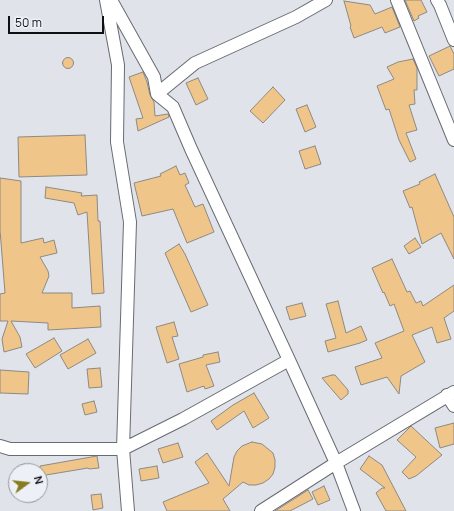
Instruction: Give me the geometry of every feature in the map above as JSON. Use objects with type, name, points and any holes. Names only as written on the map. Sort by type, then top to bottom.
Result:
[{"type":"street","points":[[106,0],[118,65],[117,142],[130,222],[122,449],[128,511]]},
{"type":"street","points":[[111,0],[154,77],[157,94],[173,107],[336,463],[354,511]]},
{"type":"street","points":[[157,94],[195,63],[296,17],[326,0]]},
{"type":"street","points":[[397,0],[454,140]]},
{"type":"street","points":[[437,0],[454,40]]},
{"type":"street","points":[[0,446],[10,449],[122,449],[182,419],[289,360]]},
{"type":"street","points":[[261,511],[336,463],[451,394],[454,406]]},
{"type":"building","points":[[405,0],[421,0],[427,12],[418,16],[419,18],[414,21]]},
{"type":"building","points":[[344,1],[370,5],[375,14],[392,7],[400,27],[385,33],[382,27],[354,38]]},
{"type":"building","points":[[450,46],[454,54],[454,69],[439,76],[429,56]]},
{"type":"building","points":[[66,58],[70,58],[72,59],[72,67],[66,68],[63,65],[63,61]]},
{"type":"building","points":[[413,59],[417,68],[417,90],[414,90],[415,104],[409,105],[417,130],[406,133],[416,159],[410,162],[399,140],[389,109],[386,110],[377,86],[394,79],[387,67],[398,62]]},
{"type":"building","points":[[143,72],[150,95],[154,102],[155,116],[168,114],[169,117],[138,131],[136,119],[143,118],[129,77]]},
{"type":"building","points":[[198,78],[208,99],[196,105],[186,83]]},
{"type":"building","points":[[273,87],[285,100],[263,123],[250,111]]},
{"type":"building","points":[[307,105],[316,127],[305,132],[296,109]]},
{"type":"building","points":[[85,135],[87,175],[19,177],[18,137]]},
{"type":"building","points":[[315,146],[321,164],[305,169],[299,151]]},
{"type":"building","points":[[176,166],[180,175],[185,173],[189,183],[185,185],[195,207],[203,204],[214,232],[187,243],[173,209],[142,216],[134,183],[161,176],[160,174]]},
{"type":"building","points":[[435,174],[454,217],[454,259],[441,233],[422,244],[412,207],[410,208],[403,191],[420,184],[419,182]]},
{"type":"building","points":[[0,178],[21,181],[21,243],[43,238],[44,243],[54,240],[57,253],[40,257],[48,271],[49,276],[42,293],[72,293],[72,308],[100,306],[101,327],[48,330],[48,323],[11,321],[20,337],[22,347],[4,352],[2,339],[8,321],[0,321],[0,294],[5,293],[0,230]]},
{"type":"building","points":[[46,187],[82,193],[81,196],[97,195],[104,293],[92,294],[87,212],[78,215],[74,203],[45,198]]},
{"type":"building","points":[[415,238],[421,247],[409,254],[404,246]]},
{"type":"building","points":[[179,244],[208,305],[191,312],[165,253]]},
{"type":"building","points":[[392,259],[407,292],[410,291],[416,303],[421,301],[423,306],[454,285],[454,311],[444,318],[451,339],[437,343],[432,327],[412,335],[425,362],[401,376],[399,394],[387,377],[361,385],[355,367],[382,358],[375,343],[404,331],[394,304],[390,306],[372,268]]},
{"type":"building","points":[[338,301],[346,333],[361,326],[367,340],[328,352],[325,341],[336,338],[326,304]]},
{"type":"building","points":[[302,303],[306,316],[290,320],[286,307]]},
{"type":"building","points":[[174,322],[178,336],[172,337],[179,359],[167,363],[156,327]]},
{"type":"building","points":[[54,338],[62,351],[35,368],[26,354]]},
{"type":"building","points":[[88,339],[96,353],[68,369],[60,355]]},
{"type":"building","points":[[218,352],[220,362],[206,365],[214,386],[205,389],[204,386],[187,392],[179,364],[203,357],[203,355]]},
{"type":"building","points":[[100,368],[102,387],[89,388],[87,369]]},
{"type":"building","points":[[0,370],[29,372],[28,394],[0,393]]},
{"type":"building","points":[[335,375],[348,390],[348,394],[341,400],[322,378]]},
{"type":"building","points":[[254,393],[269,418],[253,428],[244,411],[217,430],[211,421],[233,405]]},
{"type":"building","points":[[94,401],[97,412],[85,415],[82,404]]},
{"type":"building","points":[[454,423],[454,444],[440,448],[435,428]]},
{"type":"building","points":[[411,426],[442,455],[416,476],[409,479],[402,472],[416,457],[397,440]]},
{"type":"building","points":[[252,442],[262,444],[273,453],[275,467],[273,474],[263,483],[256,485],[249,485],[243,482],[223,499],[230,511],[167,511],[163,502],[209,483],[195,462],[207,453],[229,486],[234,457],[237,451],[242,446]]},
{"type":"building","points":[[178,443],[183,457],[163,463],[158,449]]},
{"type":"building","points":[[97,456],[99,468],[88,468],[48,475],[48,465]]},
{"type":"building","points":[[369,456],[382,465],[406,511],[386,511],[376,493],[382,488],[385,488],[360,469]]},
{"type":"building","points":[[157,466],[159,478],[141,481],[139,469]]},
{"type":"building","points":[[324,486],[330,500],[318,505],[312,492]]},
{"type":"building","points":[[308,490],[313,499],[290,511],[275,511]]},
{"type":"building","points":[[101,494],[103,508],[93,510],[91,495]]}]
